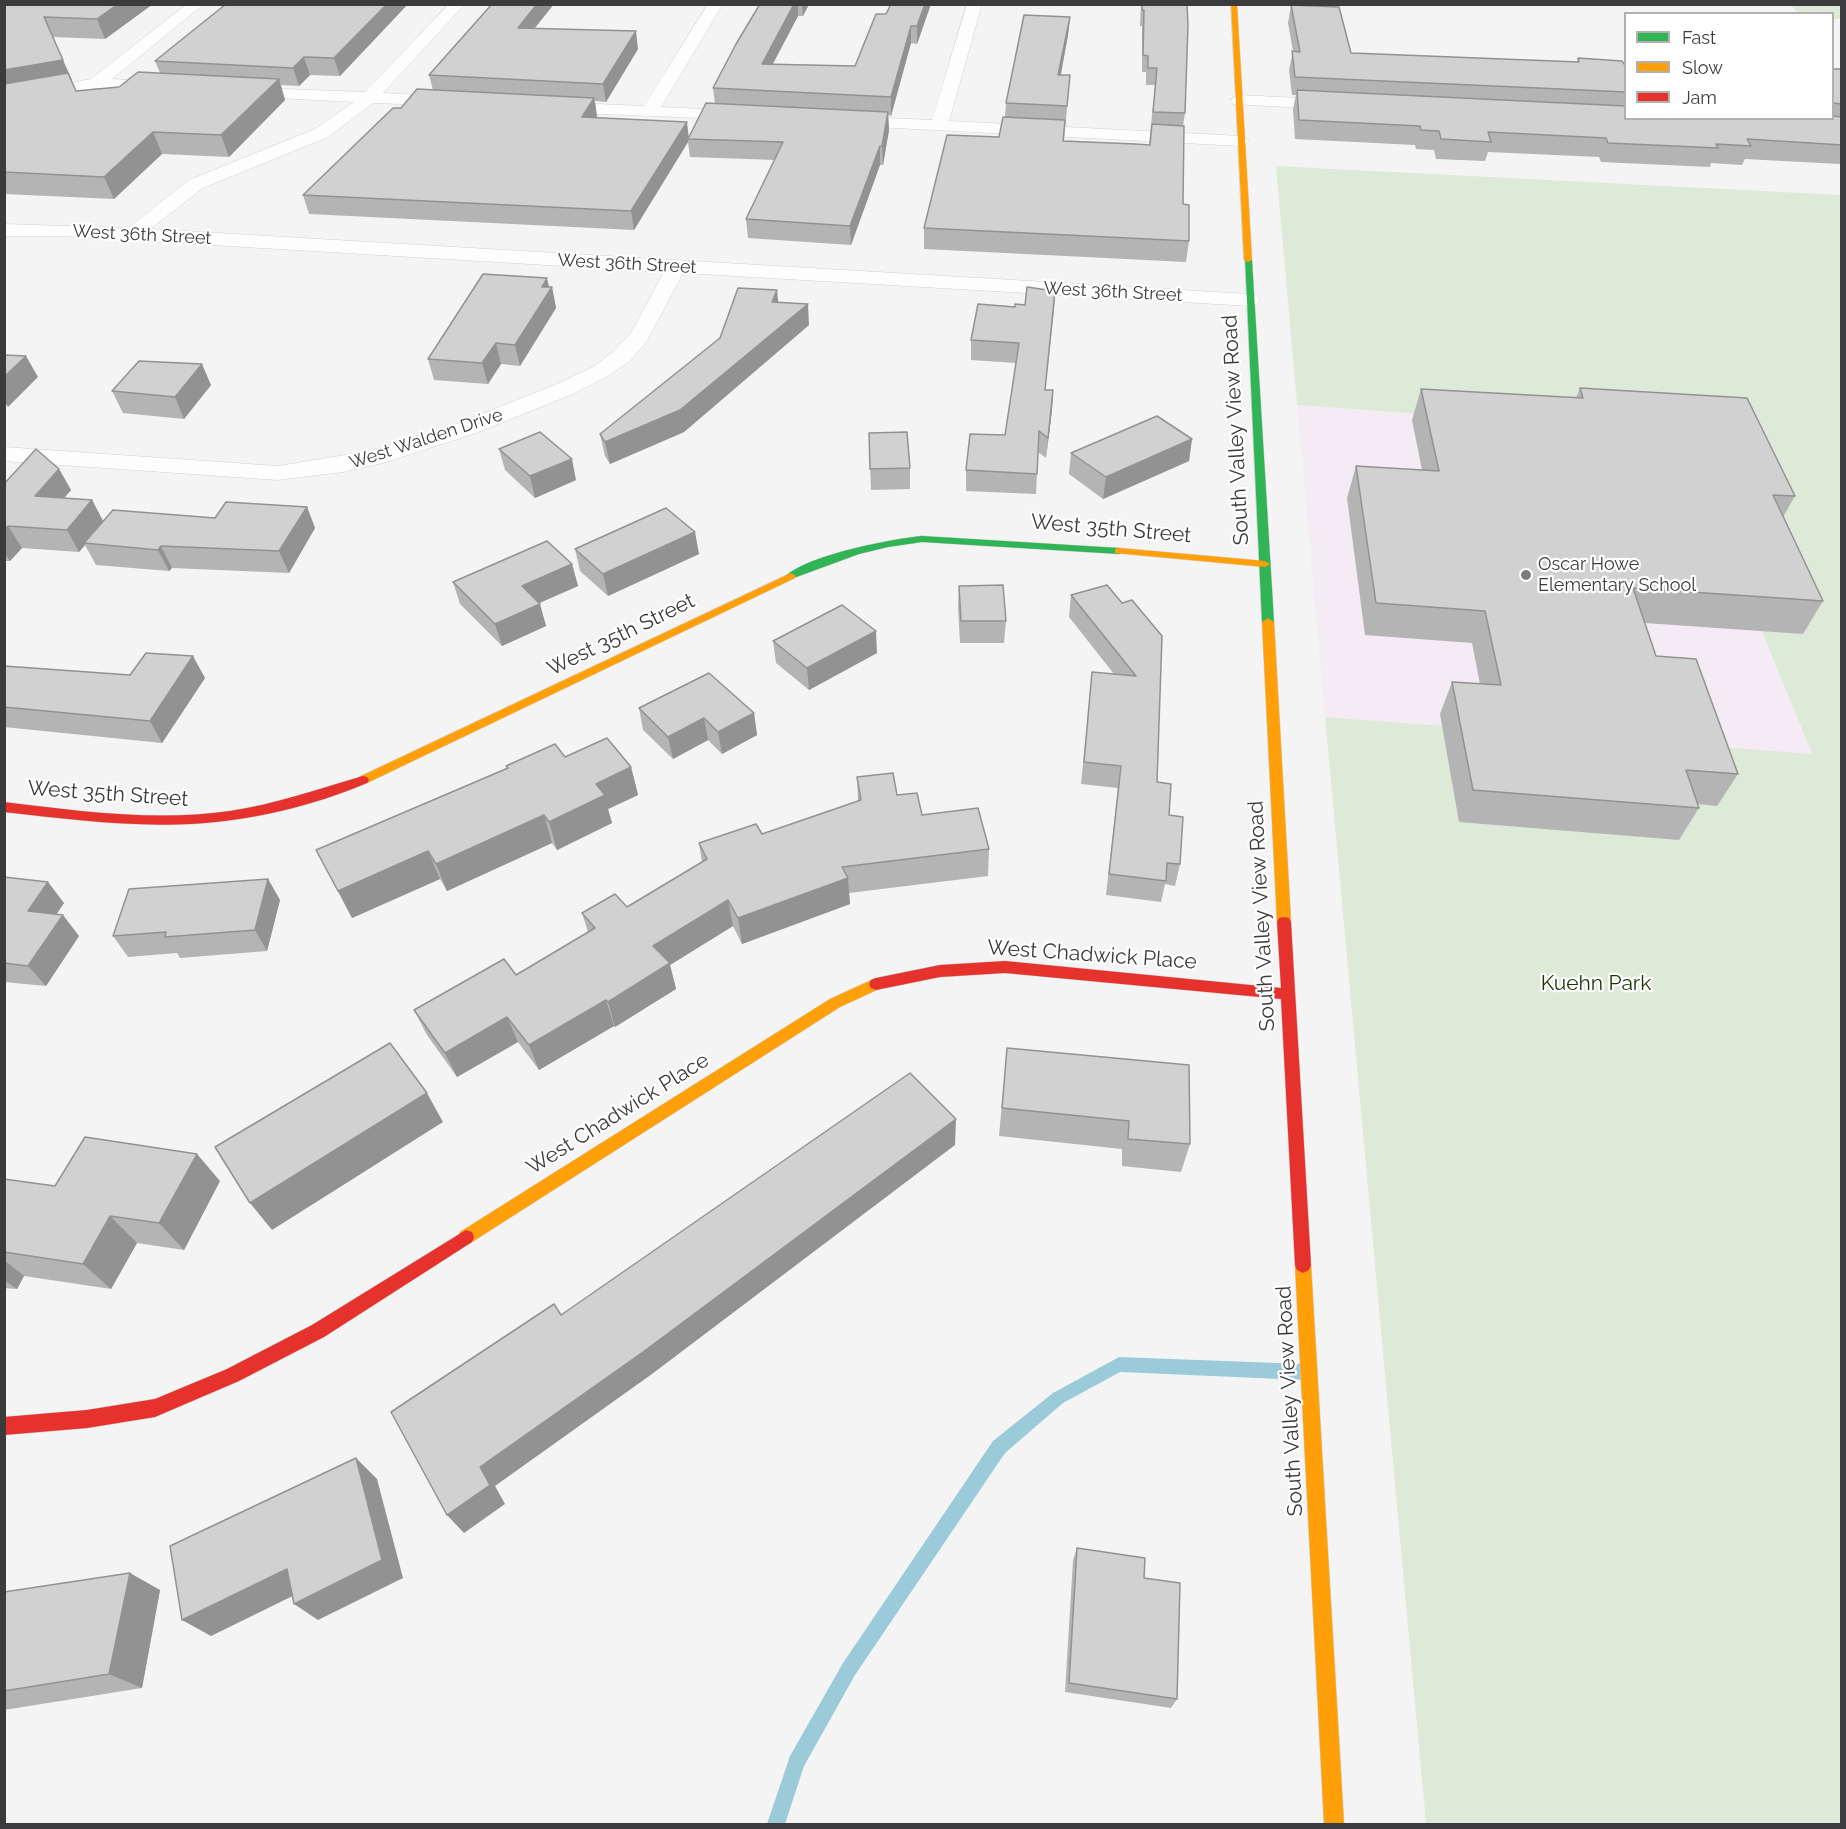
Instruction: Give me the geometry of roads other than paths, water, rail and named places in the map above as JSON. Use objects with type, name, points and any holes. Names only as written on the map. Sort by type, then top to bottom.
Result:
[{"type":"street","points":[[96,83],[197,4]]},
{"type":"street","points":[[133,234],[204,179],[303,142],[336,124],[367,98],[458,4]]},
{"type":"street","points":[[650,111],[716,4]]},
{"type":"street","points":[[939,126],[975,4]]},
{"type":"street","name":"South Valley View Road","points":[[1234,4],[1334,1824]]},
{"type":"street","points":[[4,100],[96,83],[179,88]]},
{"type":"street","points":[[226,90],[473,103]]},
{"type":"street","points":[[1239,100],[1353,105]]},
{"type":"street","points":[[532,106],[766,117]]},
{"type":"street","points":[[824,120],[1241,141]]},
{"type":"street","name":"West 36th Street","points":[[4,230],[133,234],[1250,300]]},
{"type":"street","name":"West Walden Drive","points":[[4,454],[278,473],[319,471],[358,463],[494,418],[576,384],[603,368],[622,356],[636,341],[648,324],[676,267]]},
{"type":"street","name":"West 35th Street","points":[[4,807],[135,820],[195,821],[237,817],[302,801],[358,782],[816,564],[893,541],[968,540],[1060,545],[1264,564]]},
{"type":"street","name":"West Chadwick Place","points":[[4,1426],[87,1419],[155,1408],[233,1375],[318,1331],[834,1003],[876,984],[913,974],[961,968],[1005,967],[1287,994]]},
{"type":"waterway","points":[[776,1824],[796,1762],[849,1669],[999,1447],[1058,1398],[1119,1364],[1304,1372]]},
{"type":"place","name":"Oscar Howe Elementary School","points":[[1526,575]]},
{"type":"park label","name":"Kuehn Park","points":[[1596,984]]}]
